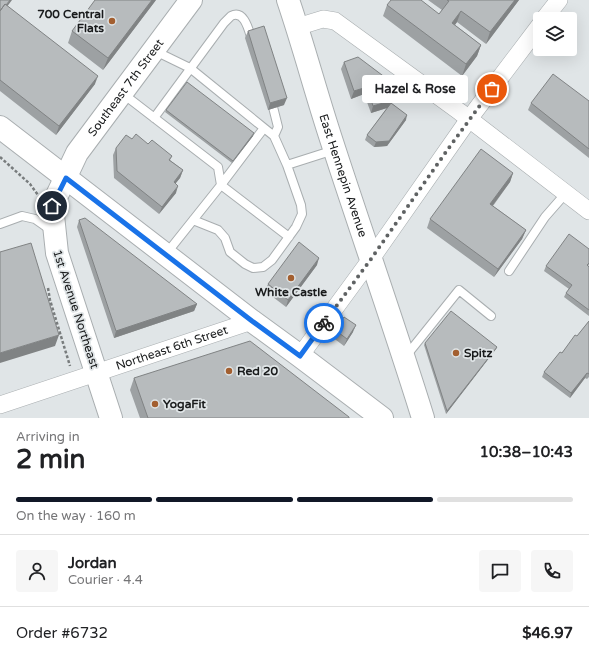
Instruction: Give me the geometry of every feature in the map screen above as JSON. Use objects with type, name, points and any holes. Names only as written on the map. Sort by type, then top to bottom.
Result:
[{"type":"main road","name":"Southeast 7th Street","points":[[66,178],[77,153],[191,0]]},
{"type":"main road","name":"East Hennepin Avenue","points":[[288,0],[334,150],[423,418]]},
{"type":"main road","points":[[0,127],[252,321],[382,418]]},
{"type":"main road","name":"1st Avenue Northeast","points":[[66,178],[52,206],[57,253],[110,418]]},
{"type":"street","points":[[549,12],[558,0]]},
{"type":"street","points":[[297,27],[323,19],[335,21],[470,119],[589,211]]},
{"type":"street","points":[[300,356],[470,119],[533,34]]},
{"type":"street","name":"Northeast 6th Street","points":[[0,405],[252,321]]},
{"type":"lane","points":[[154,118],[224,23],[232,16],[238,15],[244,18],[255,51]]},
{"type":"lane","points":[[154,50],[190,68],[274,136],[287,165],[301,205],[302,214],[289,237],[272,260],[263,267],[253,268],[245,264],[230,252],[225,238],[218,230],[193,220]]},
{"type":"lane","points":[[122,93],[218,167],[221,185],[289,237]]},
{"type":"lane","points":[[269,94],[278,127],[274,136]]},
{"type":"lane","points":[[165,254],[221,185],[264,128]]},
{"type":"lane","points":[[287,165],[334,150]]},
{"type":"lane","points":[[509,271],[544,217],[566,193]]},
{"type":"lane","points":[[0,224],[22,216],[35,219],[54,233]]},
{"type":"lane","points":[[404,358],[459,290],[491,316]]},
{"type":"path","points":[[0,157],[30,184],[40,198]]},
{"type":"building","points":[[0,0],[10,0],[0,11]]},
{"type":"building","name":"700 Central Flats","points":[[95,0],[152,0],[108,58],[72,31]]},
{"type":"building","points":[[391,0],[421,0],[439,14],[449,1],[447,0],[515,0],[490,32],[461,11],[452,23],[481,45],[466,64],[387,5]]},
{"type":"building","points":[[5,4],[98,76],[59,126],[0,80],[0,11]]},
{"type":"building","points":[[264,26],[287,98],[270,103],[248,31]]},
{"type":"building","points":[[358,57],[386,78],[393,100],[373,106],[367,87],[354,91],[344,62]]},
{"type":"building","points":[[553,74],[589,101],[589,149],[531,103]]},
{"type":"building","points":[[187,82],[254,133],[233,161],[166,110]]},
{"type":"building","points":[[391,103],[407,115],[389,141],[376,142],[367,135]]},
{"type":"building","points":[[136,134],[148,144],[152,140],[172,156],[169,160],[183,170],[174,182],[178,186],[162,207],[117,171],[116,148],[126,135],[132,139]]},
{"type":"building","points":[[481,149],[513,173],[490,204],[526,230],[498,269],[430,219]]},
{"type":"building","points":[[85,218],[197,304],[116,331],[79,220]]},
{"type":"building","points":[[569,234],[589,249],[589,263],[587,265],[589,267],[589,310],[566,293],[572,285],[546,266]]},
{"type":"building","name":"White Castle","points":[[299,242],[319,258],[288,300],[268,284]]},
{"type":"building","points":[[31,243],[59,335],[0,353],[0,252]]},
{"type":"building","points":[[451,311],[497,347],[447,411],[425,343]]},
{"type":"building","points":[[344,317],[356,325],[347,339],[335,330]]},
{"type":"building","points":[[589,321],[589,374],[587,373],[571,393],[544,372],[560,352],[562,353],[575,335],[577,336]]},
{"type":"building","name":"Red 20","points":[[250,341],[349,418],[148,418],[134,378]]},
{"type":"way so far","points":[[324,323],[492,89]]},
{"type":"place","name":"700 Central Flats","points":[[112,21]]},
{"type":"place","name":"Hazel & Rose","points":[[492,89]]},
{"type":"place","name":"White Castle","points":[[291,278]]},
{"type":"place","name":"Spitz","points":[[456,353]]},
{"type":"place","name":"Red 20","points":[[229,371]]},
{"type":"place","name":"YogaFit","points":[[155,404]]},
{"type":"route","points":[[52,206],[66,178],[252,321],[300,356],[324,323]]}]
